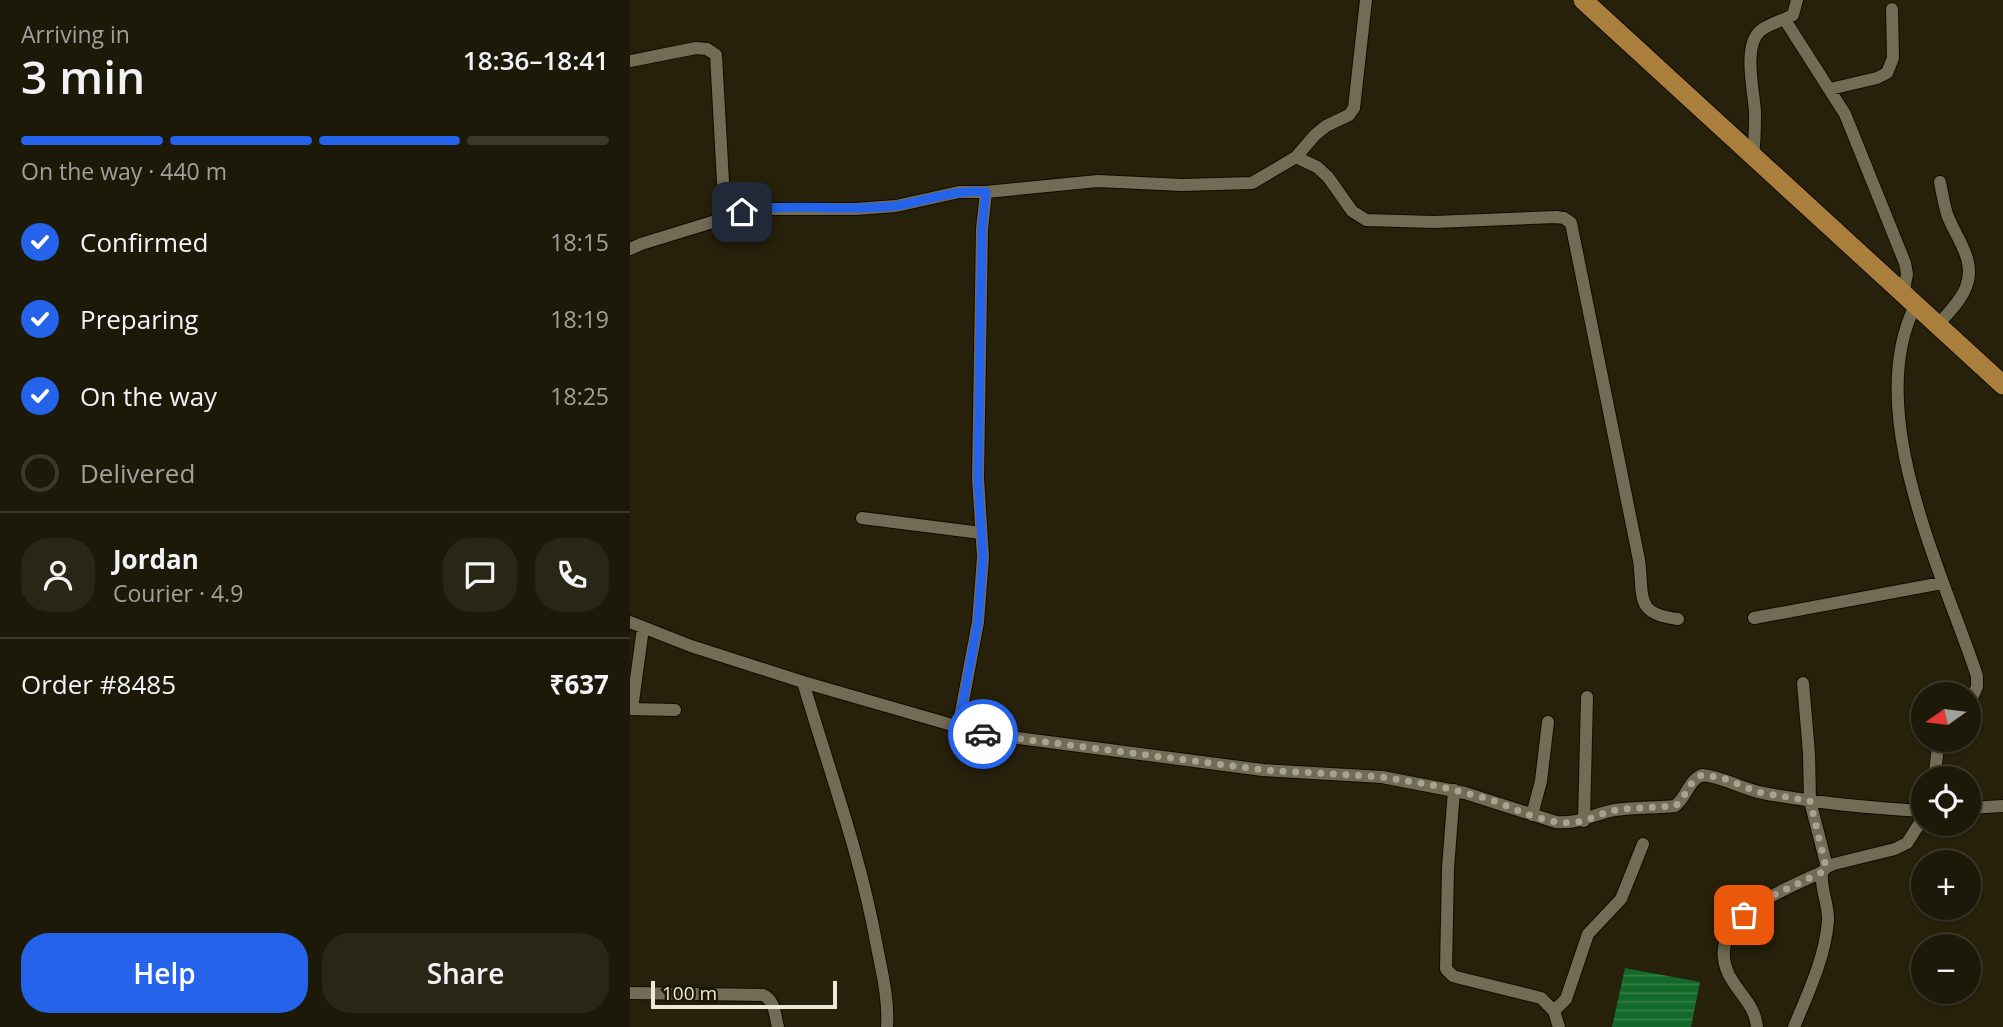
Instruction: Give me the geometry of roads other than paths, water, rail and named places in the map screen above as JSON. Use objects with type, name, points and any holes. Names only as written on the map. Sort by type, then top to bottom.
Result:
[{"type":"main road","points":[[1583,0],[2003,385]]},
{"type":"street","points":[[630,249],[755,209],[855,209],[896,205],[959,192],[986,192],[1098,181],[1242,185],[1260,180],[1296,157],[1315,135],[1326,126],[1349,115],[1354,108],[1366,0]]},
{"type":"street","points":[[1753,155],[1753,41],[1765,28],[1793,15],[1797,0]]},
{"type":"street","points":[[1830,89],[1877,78],[1887,73],[1894,58],[1892,9]]},
{"type":"street","points":[[1785,20],[1844,114],[1905,263],[1909,301],[1902,344],[1897,412],[1905,455],[1942,583],[1977,682]]},
{"type":"street","points":[[630,61],[678,51],[712,52],[724,218]]},
{"type":"street","points":[[1296,157],[1317,167],[1328,177],[1352,211],[1366,220],[1434,222],[1556,217],[1571,223],[1639,560],[1644,606],[1662,617],[1678,619]]},
{"type":"street","points":[[1937,326],[1967,286],[1969,275],[1963,245],[1947,214],[1940,182]]},
{"type":"street","points":[[958,728],[978,622],[983,557],[978,478],[982,229],[986,192]]},
{"type":"street","points":[[862,518],[981,533]]},
{"type":"street","points":[[1754,618],[1942,583]]},
{"type":"street","points":[[630,622],[691,646],[803,682],[980,733],[1264,770],[1382,777],[1489,799],[1532,816],[1556,822],[1584,821],[1610,811],[1639,807],[1675,806],[1686,793],[1690,783],[1702,775],[1723,778],[1757,792],[1832,805],[1911,810]]},
{"type":"street","points":[[643,628],[631,709],[675,710]]},
{"type":"street","points":[[803,682],[847,820],[873,920],[884,982],[887,1027]]},
{"type":"street","points":[[1794,1027],[1816,974],[1825,939],[1828,911],[1822,890],[1824,870],[1810,801],[1803,683]]},
{"type":"street","points":[[1584,821],[1587,697]]},
{"type":"street","points":[[1532,816],[1543,771],[1548,722]]},
{"type":"street","points":[[1454,790],[1448,868],[1446,969],[1453,976],[1541,998],[1554,1011],[1559,1027]]},
{"type":"street","points":[[1981,807],[2003,806]]},
{"type":"street","points":[[1757,1027],[1754,1012],[1729,975],[1725,964],[1724,944],[1727,935],[1744,915],[1757,905],[1824,870],[1895,849],[1907,843],[1911,836]]},
{"type":"street","points":[[1554,1011],[1566,999],[1588,934],[1621,899],[1643,844]]},
{"type":"street","points":[[631,993],[763,995],[769,998],[772,1004],[778,1027]]}]
